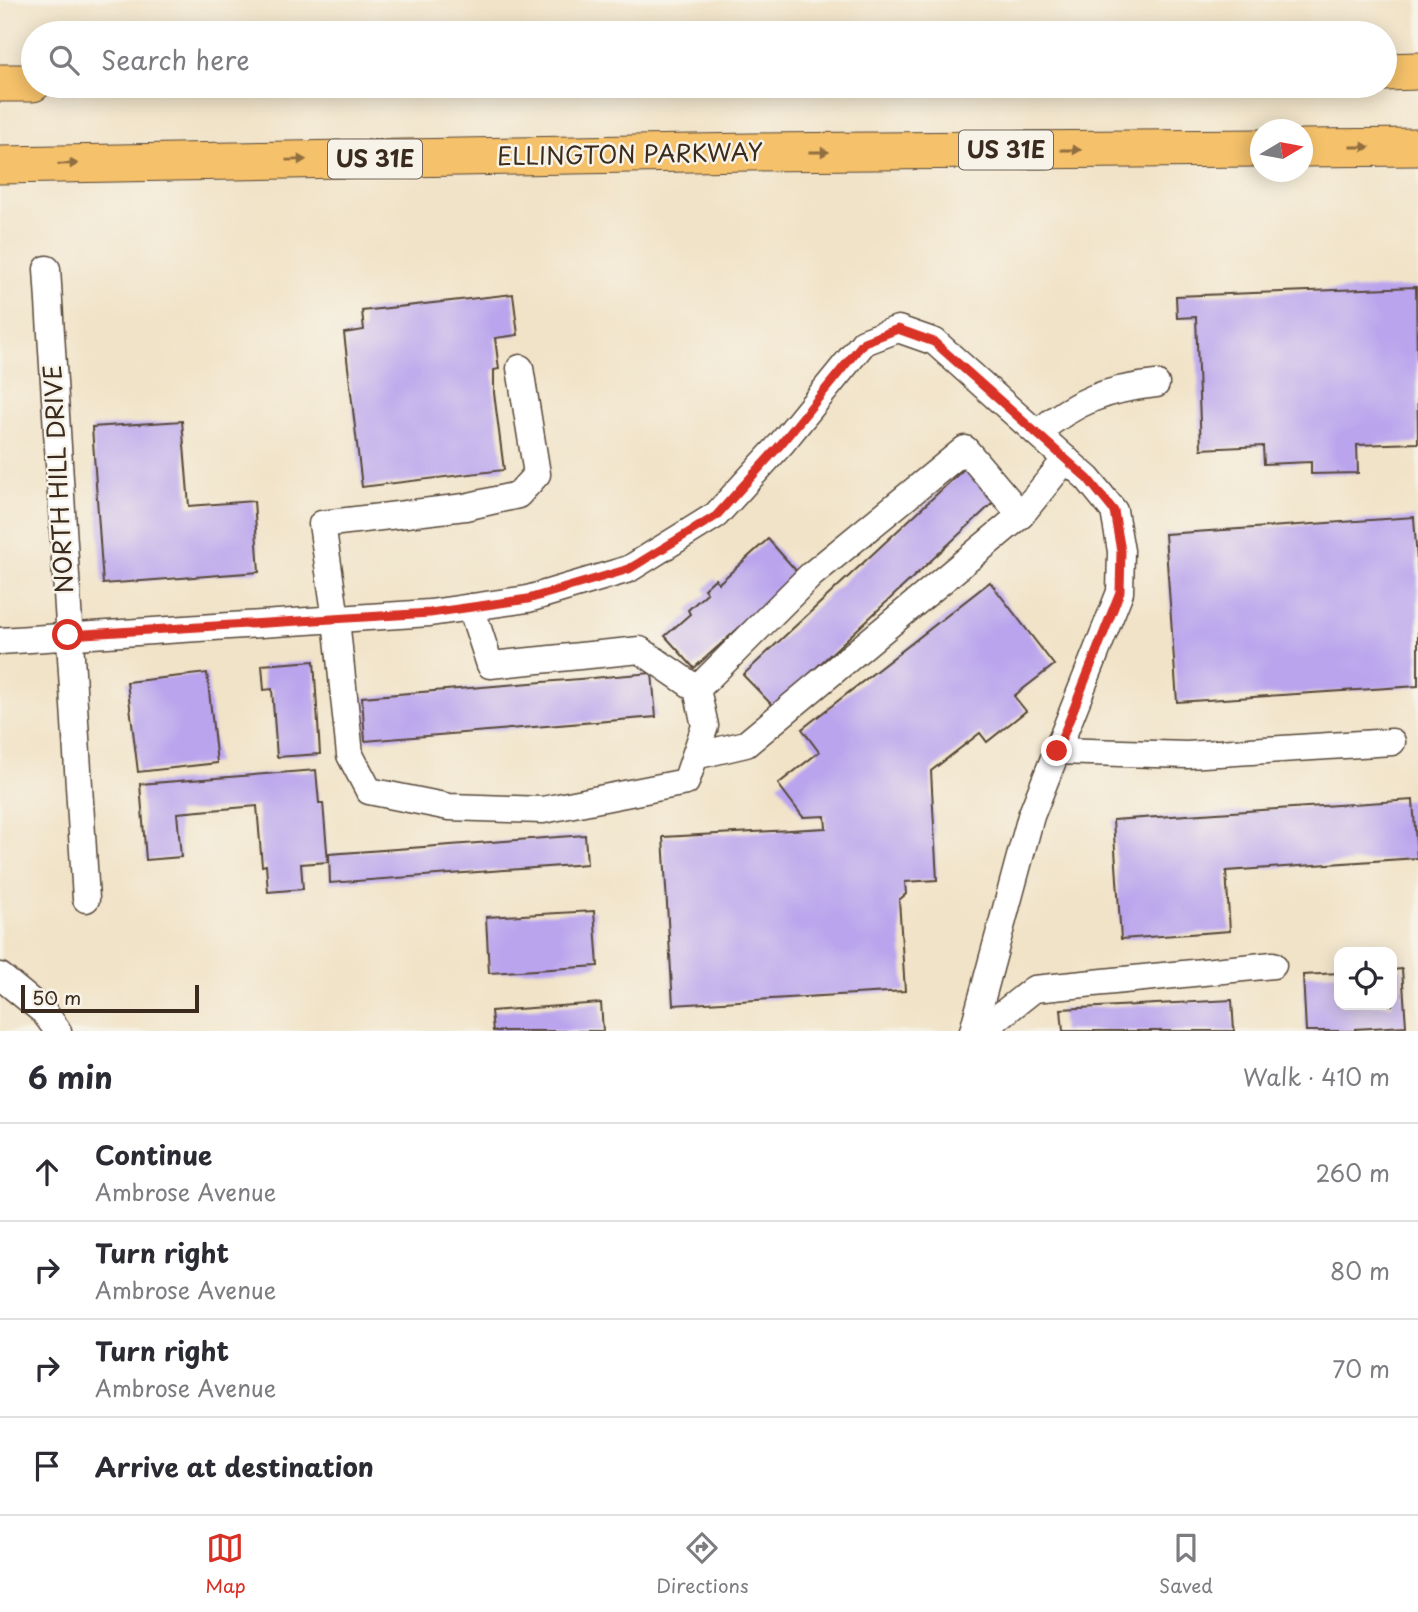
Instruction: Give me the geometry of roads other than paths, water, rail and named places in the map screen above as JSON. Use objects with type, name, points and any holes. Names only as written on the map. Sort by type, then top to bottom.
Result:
[{"type":"highway","points":[[1397,72],[1418,71]]},
{"type":"highway","points":[[0,83],[21,83]]},
{"type":"highway","points":[[1313,148],[1418,147]]},
{"type":"highway","name":"ELLINGTON PARKWAY","points":[[0,165],[751,152],[1250,148]]},
{"type":"street","name":"NORTH HILL DRIVE","points":[[47,269],[86,899]]},
{"type":"street","points":[[0,640],[430,613],[528,599],[629,569],[716,516],[781,444],[864,342],[898,329],[934,342],[1088,479],[1114,511],[1121,551],[1120,592],[1031,816],[973,1031]]},
{"type":"street","points":[[471,607],[489,665],[640,650],[697,689],[705,726],[686,782],[543,810],[449,807],[369,790],[350,755],[336,619],[321,524],[465,507],[518,495],[537,474],[520,368]]},
{"type":"street","points":[[1037,433],[1060,414],[1088,399],[1121,388],[1156,383]]},
{"type":"street","points":[[697,689],[811,575],[965,449],[1021,515]]},
{"type":"street","points":[[695,756],[746,744],[1021,515],[1066,458]]},
{"type":"street","points":[[1057,751],[1187,755],[1392,742]]},
{"type":"street","points":[[981,1031],[1034,989],[1273,965]]},
{"type":"street","points":[[0,976],[44,1012],[58,1031]]}]
